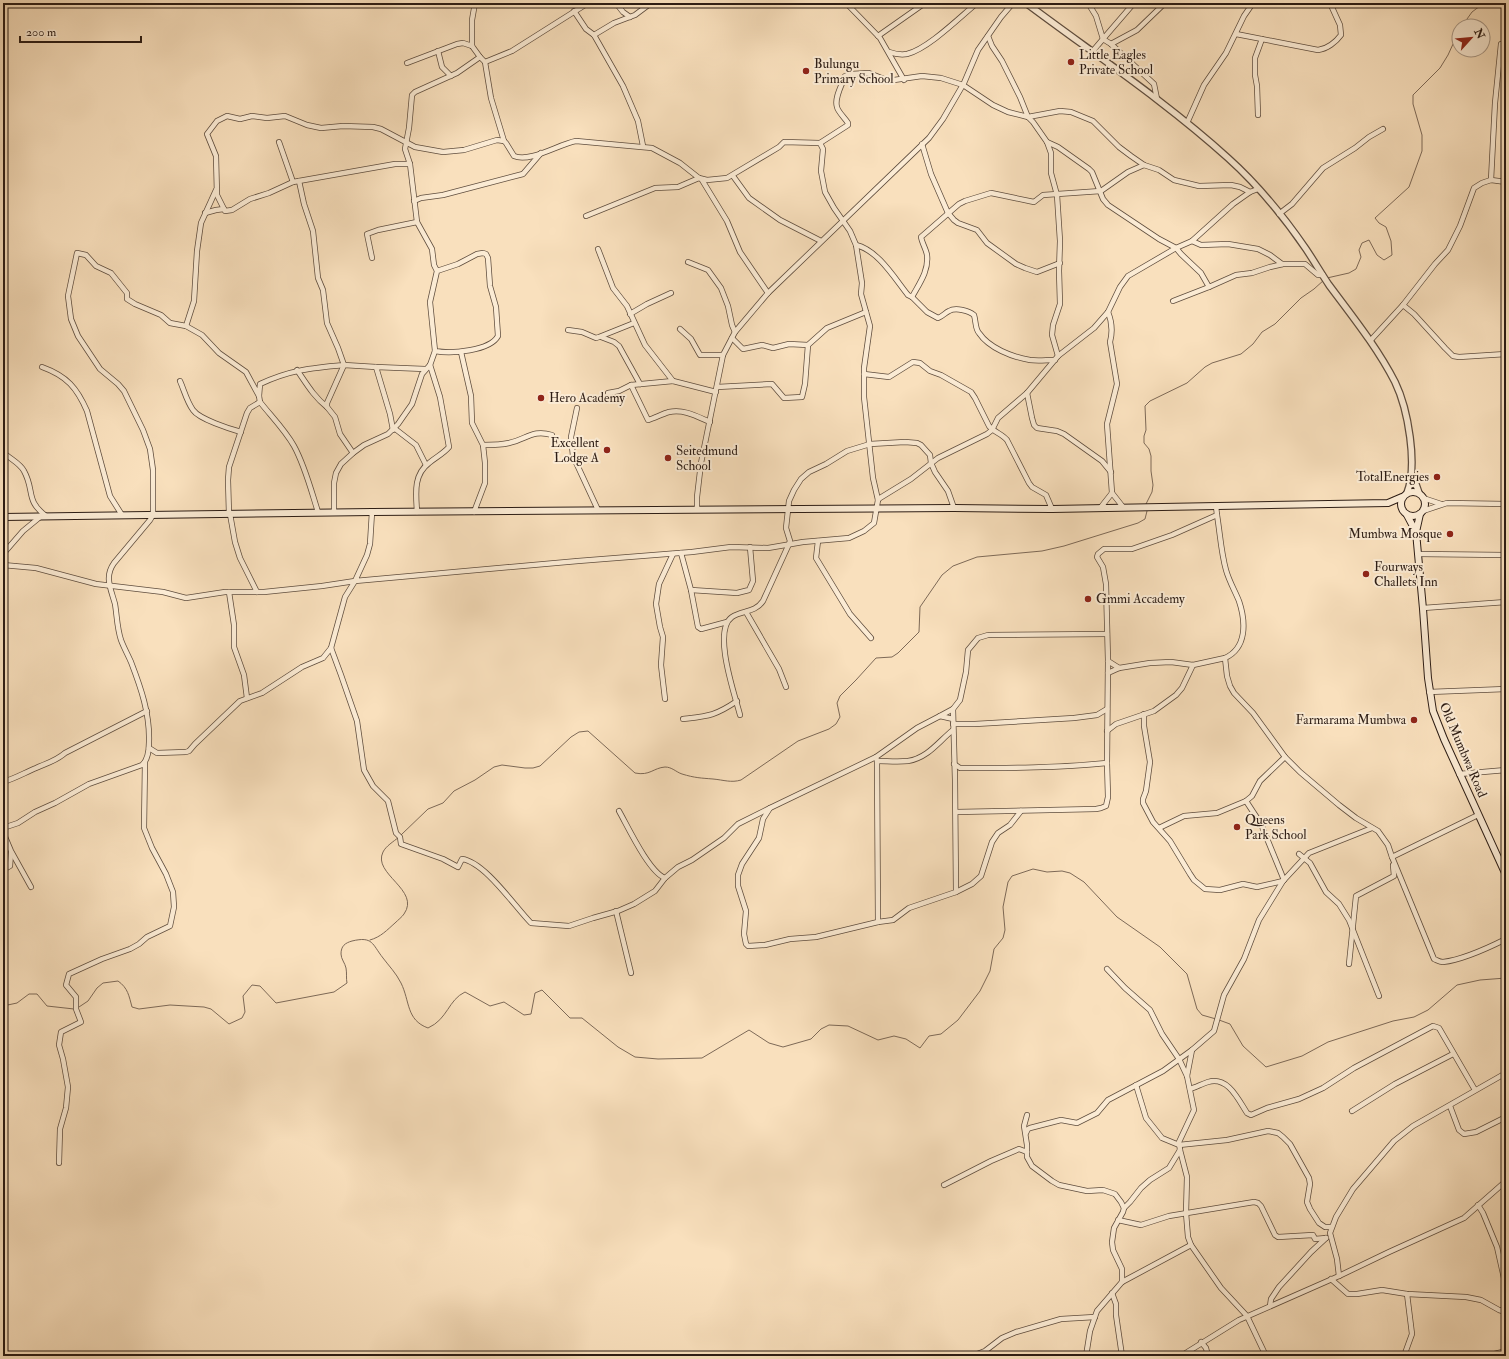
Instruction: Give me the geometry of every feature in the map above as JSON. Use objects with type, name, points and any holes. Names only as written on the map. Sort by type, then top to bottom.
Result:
[{"type":"main road","points":[[3,517],[318,512],[474,512],[697,509],[1052,509],[1388,503],[1411,492],[1421,495],[1425,504],[1416,532]]},
{"type":"main road","points":[[1405,495],[1400,504],[1404,513],[1412,522],[1416,532]]},
{"type":"main road","points":[[1388,503],[1404,513],[1414,516],[1421,513]]},
{"type":"main road","name":"Old Mumbwa Road","points":[[1416,532],[1429,692],[1439,728],[1506,875]]},
{"type":"street","points":[[472,46],[472,20],[475,3]]},
{"type":"street","points":[[485,62],[512,51],[588,3]]},
{"type":"street","points":[[616,3],[630,17]]},
{"type":"street","points":[[594,35],[614,23],[637,14],[651,3]]},
{"type":"street","points":[[878,36],[925,3]]},
{"type":"street","points":[[889,52],[903,54],[918,49],[930,42],[977,3]]},
{"type":"street","points":[[697,509],[701,463],[723,354],[735,332],[768,293],[929,138],[943,119],[963,84],[972,61],[1001,17],[1013,3]]},
{"type":"street","points":[[1026,3],[1157,99],[1229,159],[1258,189],[1306,248],[1325,278],[1370,341],[1395,383],[1406,414],[1413,455],[1411,483],[1405,495]]},
{"type":"street","points":[[1088,3],[1096,16],[1104,39],[1154,84],[1157,99]]},
{"type":"street","points":[[1092,52],[1134,3]]},
{"type":"street","points":[[1111,44],[1137,30],[1165,3]]},
{"type":"street","points":[[1187,123],[1204,85],[1226,53],[1244,16],[1253,3]]},
{"type":"street","points":[[1236,34],[1322,50],[1336,41],[1341,35],[1340,25],[1330,3]]},
{"type":"street","points":[[848,5],[878,36],[889,52],[904,80]]},
{"type":"street","points":[[574,12],[586,29],[594,35],[623,86],[638,121],[643,146]]},
{"type":"street","points":[[988,36],[994,50],[1002,61],[1028,116],[1047,142],[1051,153],[1051,173],[1056,195],[1060,241],[1060,304],[1053,325],[1052,335],[1056,358]]},
{"type":"street","points":[[1258,114],[1254,58],[1262,39]]},
{"type":"street","points":[[407,63],[457,44],[463,43],[472,46],[485,62],[491,98],[504,141]]},
{"type":"street","points":[[1491,180],[1495,103],[1501,44]]},
{"type":"street","points":[[438,51],[442,67],[451,76]]},
{"type":"street","points":[[334,512],[334,482],[336,473],[341,464],[353,453],[370,442],[388,434],[394,429],[412,404],[420,379],[425,369],[430,365],[435,351],[430,302],[437,271],[434,265],[432,249],[417,222],[410,164],[405,149],[409,128],[412,95],[415,92],[451,76],[480,57]]},
{"type":"street","points":[[586,216],[652,189],[661,187],[678,187],[701,179],[714,180],[733,176],[740,170],[779,147],[784,142],[820,143],[848,126],[848,123],[836,106],[837,96],[846,75],[869,73],[884,79],[904,80],[916,77],[941,78],[963,84],[1001,110],[1028,116],[1064,111],[1076,113],[1095,122],[1119,147],[1144,165],[1156,169],[1171,179],[1191,185],[1231,185],[1240,187],[1250,192]]},
{"type":"street","points":[[224,209],[216,190],[216,156],[207,134],[217,121],[227,116],[241,119],[252,116],[267,118],[285,116],[307,125],[321,128],[343,126],[373,127],[381,129],[405,143],[418,148],[443,152],[464,150],[494,140],[504,141],[509,145],[516,157],[524,157],[541,153],[576,141],[643,146],[655,149],[680,163],[701,179],[727,221],[740,252],[768,293]]},
{"type":"street","points":[[1279,214],[1292,204],[1323,168],[1355,148],[1369,136],[1383,129]]},
{"type":"street","points":[[279,142],[293,182]]},
{"type":"street","points":[[1047,142],[1058,147],[1089,169],[1108,205],[1159,239],[1176,248],[1201,273],[1209,287]]},
{"type":"street","points":[[3,564],[56,572],[75,580],[109,586],[163,592],[186,598],[230,592],[256,592],[322,586],[355,581],[578,560],[673,554],[731,547],[768,548],[789,544],[849,538],[864,531],[874,524],[878,500],[873,478],[864,397],[864,374],[870,330],[861,294],[862,283],[856,245],[850,231],[825,192],[822,171],[823,149],[820,143]]},
{"type":"street","points":[[922,144],[931,174],[948,213],[958,223],[977,230],[987,244],[1016,264],[1025,268],[1037,272],[1060,263]]},
{"type":"street","points":[[414,201],[421,198],[443,195],[523,174],[541,153]]},
{"type":"street","points":[[205,213],[224,209],[225,211],[232,210],[250,199],[269,193],[293,182],[394,164],[410,164]]},
{"type":"street","points":[[912,297],[925,273],[928,263],[921,237],[948,213],[965,201],[993,192],[1034,202],[1042,195],[1101,191],[1128,172],[1144,165]]},
{"type":"street","points":[[740,170],[740,184]]},
{"type":"street","points":[[733,176],[749,198],[780,220],[821,241]]},
{"type":"street","points":[[1370,341],[1403,305],[1448,250],[1460,226],[1474,188],[1491,180],[1506,182]]},
{"type":"street","points":[[299,181],[304,204],[313,231],[318,278],[323,290],[325,304],[326,323],[344,365],[328,398],[327,407]]},
{"type":"street","points":[[878,500],[911,479],[945,454],[980,438],[992,430],[998,418],[1027,393],[1056,358],[1094,328],[1108,312],[1120,287],[1128,276],[1176,248],[1192,241],[1233,204],[1250,192],[1258,189]]},
{"type":"street","points":[[186,326],[194,301],[198,238],[205,213],[216,190]]},
{"type":"street","points":[[372,258],[368,234],[378,230],[417,222]]},
{"type":"street","points":[[1192,241],[1201,244],[1228,244],[1263,251],[1282,264]]},
{"type":"street","points":[[856,245],[882,262],[908,295],[927,312],[938,318],[945,315],[950,310],[956,309],[970,312],[974,315],[978,331],[990,344],[1017,357],[1031,360],[1056,358]]},
{"type":"street","points":[[598,249],[613,288],[623,301],[648,349],[673,381]]},
{"type":"street","points":[[59,1163],[60,1129],[66,1108],[68,1087],[63,1059],[58,1045],[61,1032],[80,1022],[76,1009],[76,997],[66,985],[69,974],[102,959],[130,949],[147,937],[170,926],[174,907],[173,892],[144,828],[145,762],[149,748],[147,711],[139,683],[121,641],[117,626],[115,605],[109,586],[108,574],[109,569],[148,524],[153,514],[153,470],[150,450],[144,430],[124,391],[100,369],[78,336],[71,319],[68,296],[77,254],[86,255],[96,266],[114,275],[127,293],[127,299],[161,315],[170,323],[186,326],[202,334],[219,353],[246,372],[259,396]]},
{"type":"street","points":[[435,351],[461,352],[488,344],[498,336],[496,307],[490,286],[488,258],[486,254],[477,254],[458,264],[437,271]]},
{"type":"street","points":[[688,262],[708,270],[721,288],[728,306],[730,320],[735,332]]},
{"type":"street","points":[[1173,301],[1236,275],[1252,273],[1282,264],[1305,264],[1318,275],[1325,278]]},
{"type":"street","points":[[630,314],[647,304],[672,293]]},
{"type":"street","points":[[1403,305],[1414,314],[1453,356],[1459,357],[1506,354]]},
{"type":"street","points":[[732,338],[743,349],[762,345],[773,348],[785,344],[808,345],[827,328],[866,312]]},
{"type":"street","points":[[1108,312],[1112,323],[1112,336],[1110,342],[1117,384],[1114,400],[1107,421],[1112,493],[1123,507]]},
{"type":"street","points":[[568,330],[582,332],[596,338],[634,323]]},
{"type":"street","points":[[680,329],[691,340],[700,355],[723,354]]},
{"type":"street","points":[[601,337],[614,342],[619,346],[640,384]]},
{"type":"street","points":[[608,393],[618,391],[631,385],[673,381],[716,389],[772,384],[784,398],[802,397],[806,384],[808,345]]},
{"type":"street","points":[[461,352],[471,396],[472,423],[483,445],[485,484],[474,512]]},
{"type":"street","points":[[864,374],[889,377],[913,362],[917,362],[930,371],[941,375],[971,392],[984,419],[992,430],[1007,440],[1029,483],[1032,487],[1046,495],[1052,509]]},
{"type":"street","points":[[318,512],[294,445],[260,402],[260,384],[275,377],[297,370],[314,367],[344,365],[425,369]]},
{"type":"street","points":[[417,512],[415,491],[417,479],[426,465],[444,453],[449,447],[440,397],[430,365]]},
{"type":"street","points":[[42,367],[61,375],[70,382],[82,399],[87,411],[110,496],[122,515]]},
{"type":"street","points":[[376,367],[394,429],[416,445],[426,465]]},
{"type":"street","points":[[297,370],[312,393],[335,417],[340,434],[353,453]]},
{"type":"street","points":[[180,381],[193,412],[218,425],[241,432]]},
{"type":"street","points":[[631,385],[648,420],[670,412],[680,411],[689,412],[710,422]]},
{"type":"street","points":[[1027,393],[1034,425],[1037,428],[1057,431],[1064,434],[1102,461],[1111,472]]},
{"type":"street","points":[[256,592],[240,558],[235,542],[230,514],[228,480],[230,466],[248,410],[260,402]]},
{"type":"street","points":[[577,408],[571,437],[573,456],[598,510]]},
{"type":"street","points":[[483,445],[510,443],[534,434],[543,433],[552,435]]},
{"type":"street","points":[[740,715],[726,661],[724,636],[725,627],[731,618],[757,608],[763,601],[790,541],[786,528],[789,501],[801,479],[809,472],[826,464],[847,451],[870,444],[917,443],[927,450],[930,455],[931,463],[938,478],[948,491],[954,508]]},
{"type":"street","points":[[3,452],[10,459],[19,464],[23,470],[27,477],[35,506],[43,516],[23,531],[3,554]]},
{"type":"street","points":[[1412,472],[1421,495],[1441,504]]},
{"type":"street","points":[[1101,507],[1112,493]]},
{"type":"street","points":[[1421,513],[1441,504],[1447,503],[1506,504]]},
{"type":"street","points":[[1108,673],[1120,668],[1150,663],[1171,662],[1193,666],[1225,658],[1232,654],[1241,643],[1243,621],[1238,600],[1226,570],[1216,506]]},
{"type":"street","points":[[149,748],[157,753],[190,751],[240,701],[262,693],[302,667],[323,658],[331,648],[345,597],[355,581],[367,555],[370,544],[372,512]]},
{"type":"street","points":[[956,812],[1096,809],[1106,806],[1108,797],[1106,721],[1108,661],[1106,584],[1103,567],[1098,554],[1104,548],[1132,549],[1172,535],[1217,515]]},
{"type":"street","points":[[818,541],[815,554],[816,558],[850,614],[871,638]]},
{"type":"street","points":[[691,590],[737,593],[750,590],[753,581],[750,547]]},
{"type":"street","points":[[681,553],[699,628],[727,622]]},
{"type":"street","points":[[665,699],[661,666],[664,637],[660,627],[656,604],[659,584],[673,554]]},
{"type":"street","points":[[1418,554],[1506,555]]},
{"type":"street","points":[[230,592],[234,624],[234,647],[244,675],[247,698]]},
{"type":"street","points":[[1423,608],[1506,602]]},
{"type":"street","points":[[746,612],[779,669],[786,687]]},
{"type":"street","points":[[331,648],[342,675],[357,721],[361,742],[361,759],[364,770],[373,786],[388,801],[396,833],[400,837],[401,844],[443,859],[458,867],[462,858],[469,860],[495,881],[533,924],[569,926],[616,911],[634,904],[650,895],[665,878],[678,867],[692,860],[724,838],[738,824],[877,759],[917,728],[953,709],[960,700],[966,672],[968,650],[978,638],[988,636],[1107,634]]},
{"type":"street","points":[[1225,658],[1227,676],[1232,689],[1253,713],[1285,757],[1300,772],[1339,805],[1383,837],[1434,959],[1442,962],[1470,954],[1506,939]]},
{"type":"street","points":[[1108,661],[1120,668]]},
{"type":"street","points":[[1107,731],[1116,724],[1154,711],[1179,692],[1193,666]]},
{"type":"street","points":[[1429,692],[1506,689]]},
{"type":"street","points":[[683,719],[716,714],[736,701]]},
{"type":"street","points":[[953,709],[956,812],[956,892]]},
{"type":"street","points":[[940,716],[953,721],[976,724],[1097,715],[1107,709]]},
{"type":"street","points":[[3,782],[20,777],[35,768],[50,763],[65,753],[147,711]]},
{"type":"street","points":[[1144,714],[1144,726],[1150,762],[1143,803],[1158,828],[1170,842],[1194,880],[1205,889],[1220,890],[1243,884],[1257,887],[1284,880]]},
{"type":"street","points":[[1097,715],[1106,721],[1116,724]]},
{"type":"street","points":[[877,759],[905,761],[915,759],[930,752],[953,730]]},
{"type":"street","points":[[1158,828],[1184,816],[1217,813],[1246,801],[1252,796],[1260,781],[1285,757]]},
{"type":"street","points":[[877,759],[878,922]]},
{"type":"street","points":[[31,887],[11,851],[3,832],[4,827],[18,823],[35,812],[54,804],[89,784],[117,773],[142,766],[145,762]]},
{"type":"street","points":[[954,764],[960,768],[1062,767],[1107,763]]},
{"type":"street","points":[[955,773],[960,768]]},
{"type":"street","points":[[1459,774],[1506,770]]},
{"type":"street","points":[[1246,801],[1261,824],[1284,880]]},
{"type":"street","points":[[770,808],[763,819],[759,838],[742,864],[738,875],[738,886],[746,911],[744,934],[746,944],[748,946],[765,945],[790,938],[816,937],[892,920],[909,908],[956,892],[972,884],[981,876],[992,842],[998,833],[1010,825],[1021,811]]},
{"type":"street","points":[[619,811],[643,854],[658,875],[665,878]]},
{"type":"street","points":[[1392,857],[1478,815]]},
{"type":"street","points":[[1025,1134],[1030,1128],[1061,1120],[1077,1123],[1097,1113],[1108,1100],[1163,1071],[1211,1034],[1215,1028],[1224,995],[1244,959],[1258,920],[1284,880],[1294,871],[1304,857],[1318,849],[1372,828]]},
{"type":"street","points":[[3,870],[10,866],[11,851]]},
{"type":"street","points":[[1300,854],[1310,862],[1326,892],[1339,904],[1349,920],[1352,931],[1360,946],[1379,996]]},
{"type":"street","points":[[1349,964],[1356,896],[1394,876],[1392,857]]},
{"type":"street","points":[[616,911],[631,973]]},
{"type":"street","points":[[1107,969],[1125,988],[1150,1010],[1162,1034],[1179,1059],[1187,1076],[1194,1110],[1183,1131],[1180,1147],[1169,1168],[1150,1180],[1141,1188],[1124,1208],[1114,1228],[1113,1250],[1122,1269],[1122,1282]]},
{"type":"street","points":[[1190,1089],[1211,1082],[1223,1084],[1230,1088],[1247,1113],[1251,1115],[1267,1108],[1299,1099],[1429,1027],[1436,1026],[1439,1028],[1475,1090]]},
{"type":"street","points":[[1187,1076],[1192,1050]]},
{"type":"street","points":[[1352,1111],[1395,1084],[1453,1054]]},
{"type":"street","points":[[1270,1306],[1271,1299],[1279,1287],[1311,1252],[1328,1237],[1336,1217],[1352,1189],[1361,1182],[1394,1141],[1422,1120],[1450,1106],[1506,1073]]},
{"type":"street","points":[[1136,1086],[1146,1118],[1162,1138],[1180,1147],[1227,1140],[1268,1131],[1278,1133],[1290,1144],[1310,1178],[1307,1202],[1310,1209],[1320,1223],[1325,1227],[1331,1227]]},
{"type":"street","points":[[1450,1106],[1459,1130],[1464,1134],[1476,1132],[1506,1117]]},
{"type":"street","points":[[1027,1115],[1024,1126],[1027,1157],[1032,1166],[1055,1183],[1078,1190],[1103,1190],[1112,1192],[1118,1197],[1124,1208]]},
{"type":"street","points":[[1180,1147],[1187,1177],[1186,1213],[1188,1237],[1191,1245],[1221,1288],[1247,1316],[1266,1356]]},
{"type":"street","points":[[944,1185],[1011,1152],[1019,1149],[1027,1152]]},
{"type":"street","points":[[1181,1356],[1201,1342],[1247,1316],[1339,1276],[1464,1218],[1506,1181]]},
{"type":"street","points":[[1118,1220],[1141,1226],[1164,1218],[1186,1213],[1254,1202],[1261,1206],[1275,1235],[1278,1237],[1303,1236],[1307,1234],[1313,1235],[1315,1239],[1328,1237]]},
{"type":"street","points":[[1478,1205],[1483,1213],[1497,1247],[1506,1288]]},
{"type":"street","points":[[1328,1237],[1337,1259],[1339,1276]]},
{"type":"street","points":[[1086,1356],[1095,1316],[1101,1305],[1122,1282],[1191,1245]]},
{"type":"street","points":[[1331,1279],[1348,1294],[1382,1290],[1407,1294],[1466,1296],[1481,1300],[1499,1310],[1506,1312]]},
{"type":"street","points":[[1112,1293],[1116,1304],[1116,1315],[1122,1356]]},
{"type":"street","points":[[1404,1356],[1412,1334],[1407,1294]]},
{"type":"street","points":[[972,1356],[985,1351],[1002,1338],[1016,1332],[1061,1319],[1095,1316]]},
{"type":"street","points":[[1201,1342],[1206,1348],[1208,1356]]},
{"type":"street","points":[[1487,1356],[1506,1351]]},
{"type":"street","points":[[1503,1356],[1506,1351]]},
{"type":"waterway","points":[[1468,18],[1472,12],[1484,3]]},
{"type":"waterway","points":[[1327,278],[1349,273],[1356,269],[1361,257],[1359,250],[1362,243],[1369,240],[1377,255],[1384,260],[1392,255],[1391,241],[1386,227],[1379,223],[1375,218],[1409,187],[1422,151],[1422,135],[1413,104],[1413,95],[1440,68],[1451,48]]},
{"type":"waterway","points":[[1146,504],[1152,492],[1153,485],[1151,456],[1149,449],[1144,443],[1146,430],[1145,406],[1150,401],[1187,383],[1205,367],[1212,363],[1241,354],[1253,344],[1262,332],[1275,324],[1301,298],[1324,280]]},
{"type":"waterway","points":[[401,835],[428,809],[443,803],[454,791],[475,780],[494,767],[502,765],[533,768],[540,766],[571,737],[579,732],[588,731],[635,773],[648,773],[665,767],[694,777],[731,781],[741,780],[798,741],[829,729],[836,724],[840,717],[837,703],[840,696],[876,658],[892,657],[919,632],[920,607],[942,575],[953,566],[977,557],[1042,551],[1064,546],[1138,523],[1145,519],[1147,511]]},
{"type":"waterway","points":[[370,940],[384,933],[404,914],[408,905],[402,890],[384,868],[381,860],[384,850],[399,837]]},
{"type":"waterway","points":[[79,1007],[88,1001],[97,988],[103,983],[118,981],[126,989],[132,1007],[139,1009],[170,1005],[204,1007],[211,1009],[229,1024],[242,1018],[245,1012],[243,996],[252,985],[260,986],[276,1003],[334,992],[347,983],[346,968],[341,956],[343,947],[345,944],[350,942],[368,940],[374,945],[397,976],[404,990],[412,1015],[421,1025],[428,1028],[440,1020],[459,995],[465,992],[490,1006],[504,1002],[524,1015],[531,1014],[535,993],[542,990],[570,1018],[582,1018],[618,1047],[635,1057],[658,1059],[702,1058],[749,1030],[769,1043],[783,1047],[811,1039],[821,1029],[829,1025],[848,1026],[878,1040],[894,1036],[906,1039],[920,1048],[929,1036],[941,1034],[958,1020],[980,991],[990,971],[994,949],[1003,938],[1005,930],[1003,907],[1008,882],[1012,876],[1033,869],[1047,872],[1062,871],[1070,873],[1084,882],[1117,917],[1160,947],[1187,974],[1197,1009],[1202,1015],[1216,1019]]},
{"type":"waterway","points":[[1219,1020],[1230,1024],[1243,1046],[1266,1067],[1302,1056],[1328,1042],[1393,1021],[1414,1017],[1428,1010],[1457,985],[1480,980],[1506,978]]},
{"type":"waterway","points":[[3,1006],[17,1003],[29,994],[37,994],[47,1006],[74,1009]]},
{"type":"place","name":"Little Eagles Private School","points":[[1071,62]]},
{"type":"place","name":"Bulungu Primary School","points":[[806,71]]},
{"type":"place","name":"Hero Academy","points":[[541,398]]},
{"type":"place","name":"Excellent Lodge A","points":[[607,450]]},
{"type":"place","name":"Seitedmund School","points":[[668,458]]},
{"type":"place","name":"TotalEnergies","points":[[1437,477]]},
{"type":"place","name":"Mumbwa Mosque","points":[[1450,534]]},
{"type":"place","name":"Fourways Challets Inn","points":[[1366,574]]},
{"type":"place","name":"Gmmi Accademy","points":[[1088,599]]},
{"type":"place","name":"Farmarama Mumbwa","points":[[1414,720]]},
{"type":"place","name":"Queens Park School","points":[[1237,827]]}]
